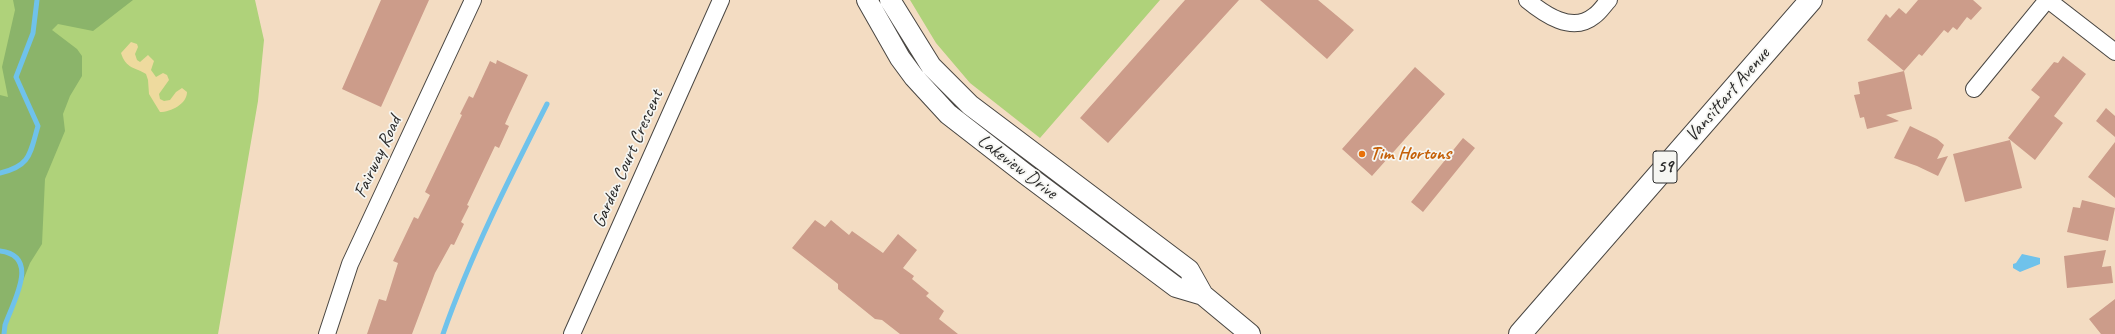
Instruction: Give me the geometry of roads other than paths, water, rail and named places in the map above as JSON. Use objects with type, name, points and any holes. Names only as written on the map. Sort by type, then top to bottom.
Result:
[{"type":"main road","name":"Vansittart Avenue","points":[[1520,334],[1811,0]]},
{"type":"street","name":"Fairway Road","points":[[327,334],[350,264],[473,0]]},
{"type":"street","name":"Garden Court Crescent","points":[[572,334],[722,0]]},
{"type":"street","name":"Lakeview Drive","points":[[867,0],[900,58],[914,77],[948,114],[1176,287],[1203,295]]},
{"type":"street","name":"Lakeview Drive","points":[[890,0],[931,66],[960,96],[1034,155],[1189,270],[1203,295],[1250,334]]},
{"type":"street","points":[[1527,0],[1539,10],[1558,21],[1581,23],[1594,17],[1609,0]]},
{"type":"street","points":[[1974,89],[2047,0],[2115,52]]},
{"type":"water","points":[[2022,254],[2040,258],[2040,264],[2020,272],[2013,268],[2013,264],[2016,263]]},
{"type":"waterway","points":[[0,173],[10,170],[24,162],[31,151],[38,126],[16,77],[33,33],[37,0]]},
{"type":"waterway","points":[[443,334],[478,246],[547,104]]},
{"type":"waterway","points":[[0,251],[12,255],[19,261],[22,271],[18,293],[5,325],[4,334]]},
{"type":"place","name":"Tim Hortons","points":[[1362,154]]}]
